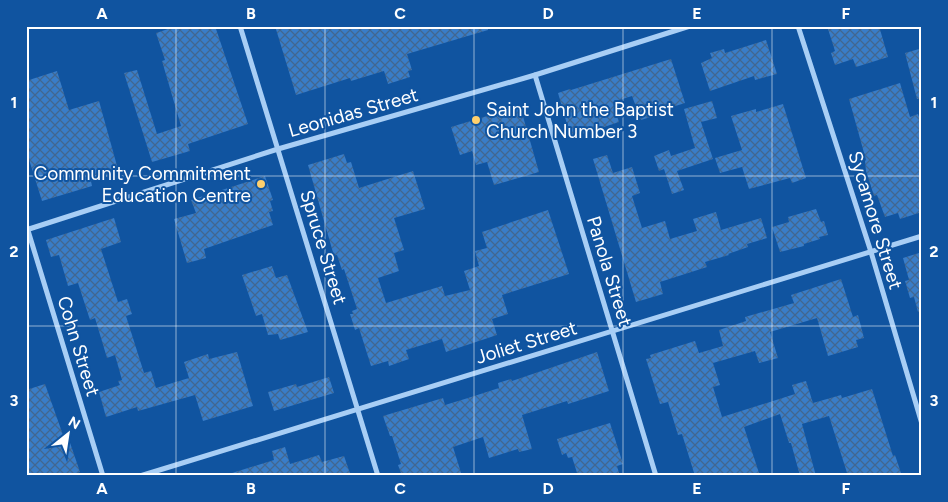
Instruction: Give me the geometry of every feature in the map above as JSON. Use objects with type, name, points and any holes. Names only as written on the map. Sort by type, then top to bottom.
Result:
[{"type":"street","name":"Spruce Street","points":[[240,26],[378,476]]},
{"type":"street","name":"Leonidas Street","points":[[27,228],[278,149],[535,75],[690,26]]},
{"type":"street","name":"Sycamore Street","points":[[798,26],[871,252],[922,424]]},
{"type":"street","name":"Panola Street","points":[[535,75],[656,476]]},
{"type":"street","name":"Cohn Street","points":[[27,228],[103,476]]},
{"type":"street","name":"Joliet Street","points":[[140,476],[922,236]]},
{"type":"building","points":[[177,26],[215,26],[248,124],[188,144],[190,151],[152,162],[124,73],[137,70],[157,134],[181,126],[162,61],[165,60],[156,33]]},
{"type":"building","points":[[275,26],[488,26],[488,30],[407,54],[412,70],[408,71],[410,77],[388,84],[384,71],[351,81],[350,78],[296,95]]},
{"type":"building","points":[[827,26],[879,26],[888,57],[856,67],[853,59],[835,65],[831,53],[835,51]]},
{"type":"building","points":[[766,40],[777,74],[755,80],[754,76],[710,91],[701,63],[712,58],[710,53],[724,49],[725,53]]},
{"type":"building","points":[[919,49],[922,59],[922,99],[917,99],[905,53]]},
{"type":"building","points":[[671,59],[685,103],[653,113],[654,116],[641,120],[632,96],[613,102],[619,122],[571,138],[558,93]]},
{"type":"building","points":[[57,71],[69,110],[99,101],[119,173],[91,181],[92,186],[42,201],[26,150],[26,81]]},
{"type":"building","points":[[900,83],[910,117],[918,114],[922,126],[922,212],[900,219],[898,213],[885,217],[877,195],[874,196],[866,171],[866,160],[849,99]]},
{"type":"building","points":[[712,101],[717,118],[701,122],[713,159],[677,171],[684,190],[672,194],[664,169],[659,171],[654,156],[669,150],[671,156],[695,148],[684,109]]},
{"type":"building","points":[[783,104],[806,178],[792,183],[790,178],[749,189],[742,167],[720,173],[715,158],[742,150],[731,116],[756,109],[756,112]]},
{"type":"building","points":[[520,106],[539,172],[494,185],[487,162],[476,165],[472,151],[460,155],[451,127]]},
{"type":"building","points":[[344,154],[347,163],[351,162],[359,188],[413,171],[425,209],[394,218],[404,250],[394,253],[399,271],[378,278],[386,303],[442,286],[445,296],[470,290],[464,271],[479,266],[475,251],[487,248],[482,232],[548,210],[569,274],[502,295],[508,314],[492,319],[497,335],[446,352],[442,339],[406,350],[409,359],[389,366],[388,361],[371,366],[359,328],[355,330],[350,314],[353,314],[352,311],[357,309],[344,269],[342,270],[337,255],[334,256],[308,165]]},
{"type":"building","points":[[607,155],[613,173],[632,167],[640,193],[632,196],[642,228],[665,221],[670,239],[697,231],[693,219],[716,212],[721,230],[761,218],[767,238],[747,244],[748,247],[729,255],[705,262],[707,267],[660,282],[663,294],[636,302],[593,159]]},
{"type":"building","points":[[265,176],[273,200],[270,201],[273,211],[269,212],[273,225],[204,249],[206,258],[187,263],[174,219],[196,213],[191,200]]},
{"type":"building","points":[[816,209],[821,222],[824,221],[828,235],[819,237],[820,239],[804,244],[804,246],[780,252],[772,227],[789,222],[788,217]]},
{"type":"building","points":[[114,218],[121,242],[101,249],[118,302],[127,299],[132,314],[126,316],[144,373],[151,371],[156,388],[189,378],[184,362],[208,354],[209,359],[237,352],[253,406],[203,421],[195,395],[138,411],[137,407],[106,417],[99,392],[120,385],[118,381],[122,380],[115,355],[107,358],[95,318],[90,320],[78,283],[68,286],[59,255],[51,257],[46,240]]},
{"type":"building","points":[[922,252],[922,311],[918,312],[914,297],[910,298],[905,281],[909,280],[903,258]]},
{"type":"building","points":[[272,266],[276,278],[287,275],[308,332],[280,340],[278,334],[268,335],[262,314],[256,316],[242,275]]},
{"type":"building","points":[[841,279],[853,317],[858,315],[864,338],[856,340],[858,347],[828,356],[817,318],[770,332],[778,358],[759,363],[755,351],[713,363],[720,385],[713,387],[722,417],[795,394],[792,385],[806,381],[813,403],[841,395],[842,398],[872,389],[893,456],[895,455],[902,476],[848,476],[829,416],[802,424],[816,476],[800,476],[791,443],[789,443],[780,414],[744,427],[760,476],[695,476],[682,434],[678,435],[668,402],[660,404],[646,359],[651,358],[650,355],[695,341],[699,353],[723,346],[719,330],[746,321],[745,317],[794,303],[791,295]]},
{"type":"building","points":[[597,352],[609,391],[568,404],[567,401],[522,415],[532,449],[519,452],[518,449],[489,458],[483,437],[453,447],[462,476],[402,476],[398,465],[401,464],[383,416],[443,398],[445,405],[499,388],[498,383],[511,379],[512,381]]},
{"type":"building","points":[[329,377],[334,393],[274,411],[268,392],[296,384],[297,387]]},
{"type":"building","points":[[45,384],[63,435],[67,434],[80,472],[68,476],[26,476],[26,390]]},
{"type":"building","points":[[610,423],[623,464],[617,466],[620,476],[578,476],[572,457],[568,458],[566,453],[562,455],[557,439]]},
{"type":"building","points":[[285,447],[290,464],[319,455],[322,462],[344,456],[351,476],[233,476],[232,473],[274,460],[272,451]]},
{"type":"place","name":"Saint John the Baptist Church Number 3","points":[[476,120]]},
{"type":"place","name":"Community Commitment Education Centre","points":[[261,184]]}]
